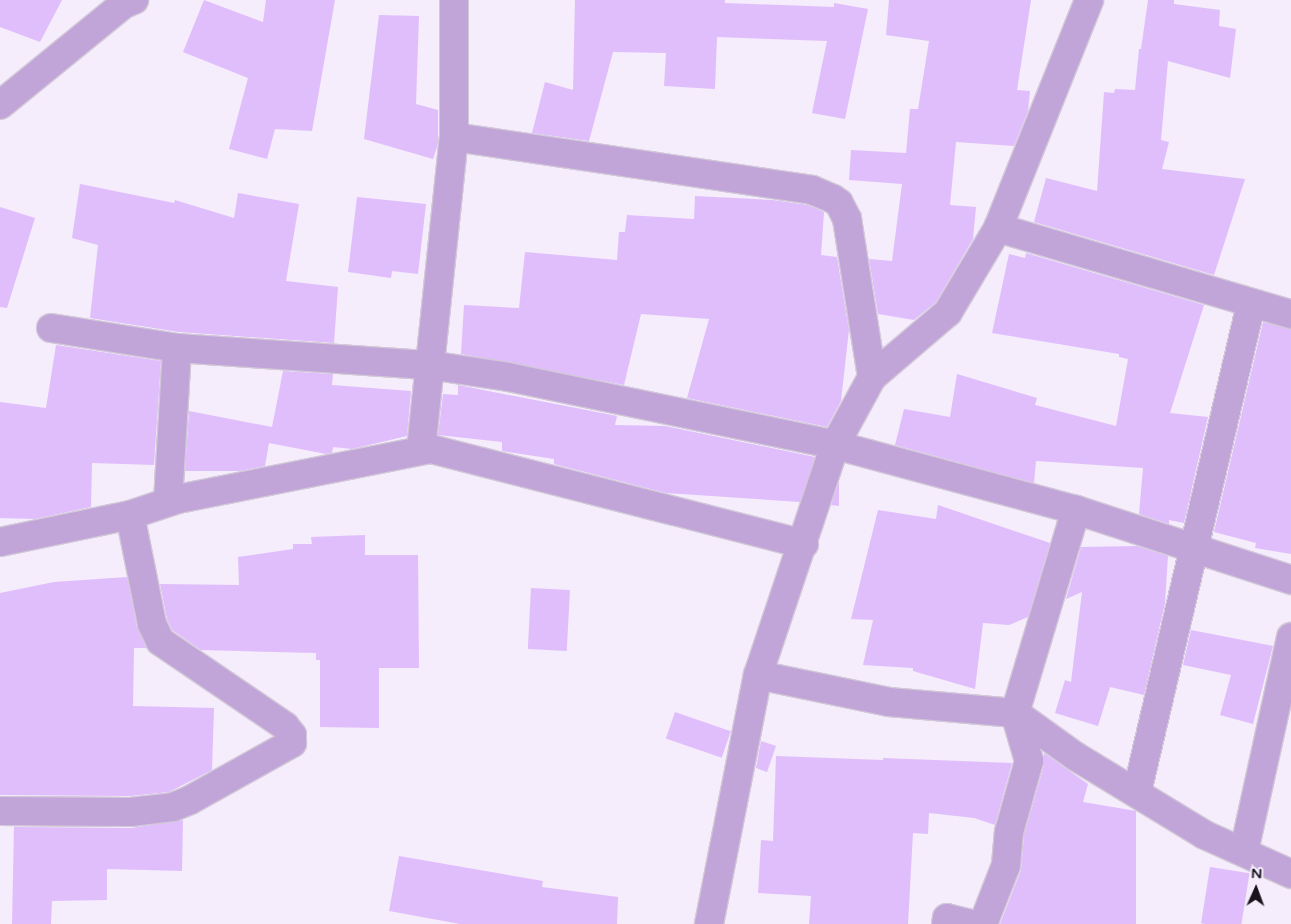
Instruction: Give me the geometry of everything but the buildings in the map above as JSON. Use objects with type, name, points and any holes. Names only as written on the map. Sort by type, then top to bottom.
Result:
[{"type":"street","points":[[0,105],[124,4],[134,0]]},
{"type":"street","points":[[420,450],[454,137],[454,0]]},
{"type":"street","points":[[709,924],[758,674],[804,544],[835,445],[872,377],[948,312],[998,228],[1089,0]]},
{"type":"street","points":[[454,137],[824,193],[839,203],[847,219],[872,377]]},
{"type":"street","points":[[998,228],[1251,304],[1291,314]]},
{"type":"street","points":[[1137,792],[1251,304]]},
{"type":"street","points":[[51,328],[177,348],[430,366],[518,379],[835,445],[1076,510],[1195,547],[1291,580]]},
{"type":"street","points":[[168,501],[177,348]]},
{"type":"street","points":[[0,542],[130,515],[168,501],[420,450],[443,451],[804,544]]},
{"type":"street","points":[[983,924],[1006,865],[1009,832],[1029,761],[1015,712],[1076,510]]},
{"type":"street","points":[[0,811],[131,812],[173,807],[190,800],[292,743],[292,734],[284,726],[160,641],[152,624],[130,515]]},
{"type":"street","points":[[1244,851],[1291,636]]},
{"type":"street","points":[[758,674],[889,702],[1015,712],[1075,756],[1205,834],[1291,874]]},
{"type":"street","points":[[946,924],[947,918],[971,924]]}]
